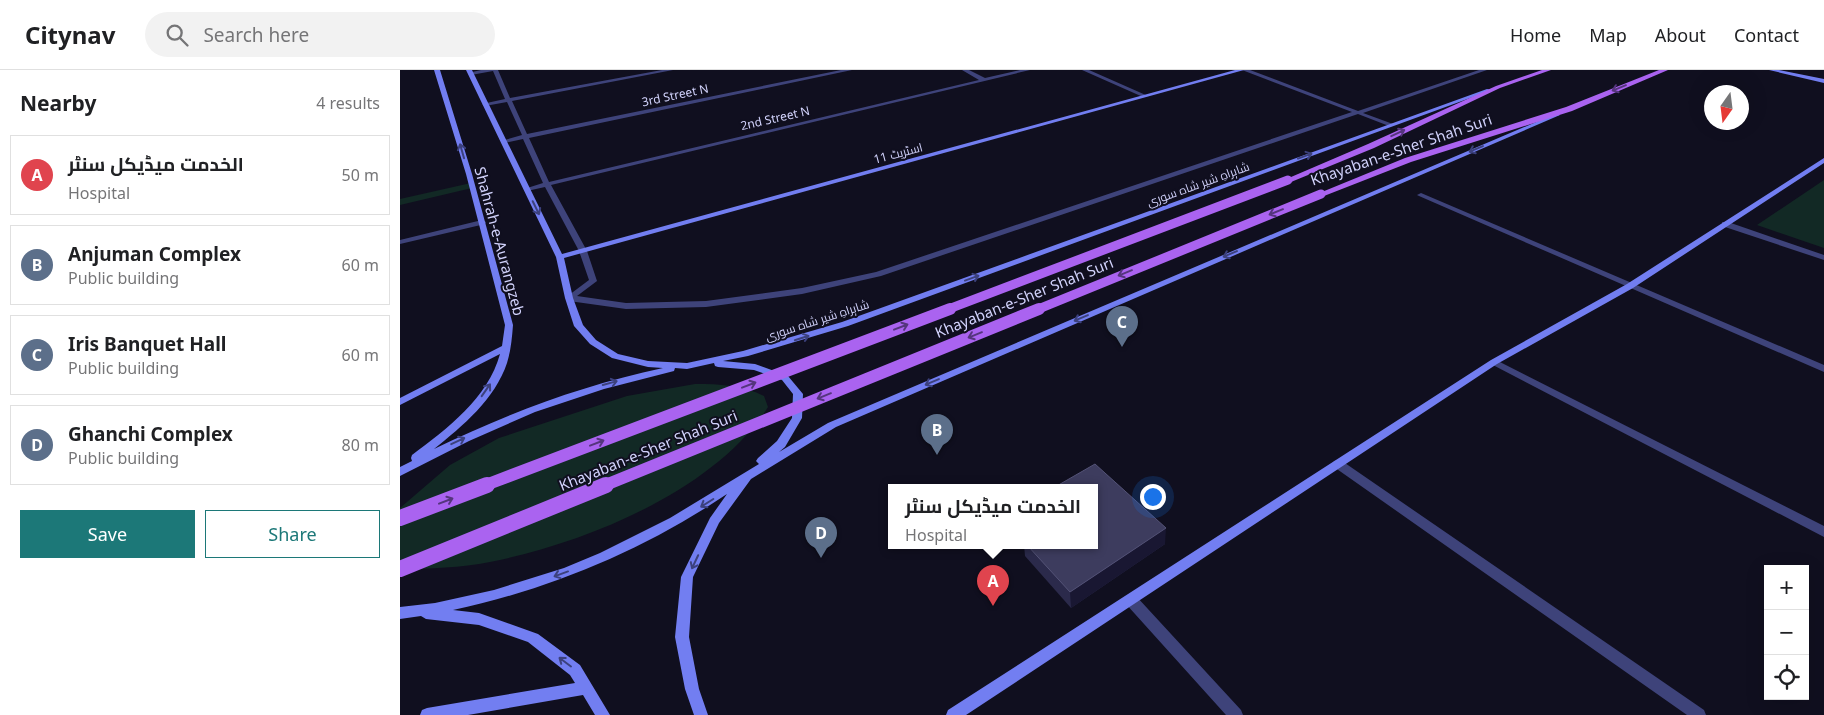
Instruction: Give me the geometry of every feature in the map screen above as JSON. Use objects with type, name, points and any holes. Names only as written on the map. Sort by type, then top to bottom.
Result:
[{"type":"main road","name":"Shahrah-e-Aurangzeb","points":[[400,472],[450,431],[478,401],[500,371],[507,347],[508,325],[482,222],[437,70]]},
{"type":"main road","name":"اسٹریٹ 11","points":[[560,257],[1241,70]]},
{"type":"main road","points":[[1498,87],[1548,70]]},
{"type":"main road","name":"Khayaban-e-Sher Shah Suri","points":[[400,569],[1321,194],[1408,160],[1569,109],[1665,70]]},
{"type":"main road","points":[[1772,70],[1824,81]]},
{"type":"main road","points":[[470,72],[560,257],[569,298],[579,326],[593,342],[614,356],[648,364],[686,366],[722,364],[755,367],[785,378],[798,394],[797,418],[781,444],[747,476],[714,521],[687,577],[682,637],[692,689],[701,715]]},
{"type":"main road","name":"شاہراہِ شیر شاہ سوری","points":[[686,366],[745,354],[845,324],[1498,87]]},
{"type":"main road","name":"Khayaban-e-Sher Shah Suri","points":[[400,518],[1288,180],[1371,146],[1498,87]]},
{"type":"main road","points":[[400,615],[484,598],[538,582],[593,562],[658,532],[832,425],[1569,109]]},
{"type":"main road","points":[[953,715],[1494,362],[1630,286],[1824,160]]},
{"type":"main road","points":[[400,402],[507,347]]},
{"type":"main road","points":[[400,472],[482,430],[550,402],[615,382],[686,366]]},
{"type":"main road","points":[[415,612],[479,619],[533,638],[575,670],[603,715]]},
{"type":"main road","points":[[427,715],[587,688]]},
{"type":"street","points":[[470,72],[493,70],[509,100],[547,184],[583,251],[593,281],[569,298]]},
{"type":"street","points":[[485,104],[670,70]]},
{"type":"street","name":"3rd Street N","points":[[504,141],[849,70]]},
{"type":"street","points":[[966,70],[984,80]]},
{"type":"street","name":"2nd Street N","points":[[527,189],[1027,70]]},
{"type":"street","points":[[1086,70],[1145,96]]},
{"type":"street","points":[[1245,70],[1391,125]]},
{"type":"street","points":[[569,298],[626,306],[706,304],[802,291],[869,276],[1484,70]]},
{"type":"street","points":[[1421,195],[1824,369]]},
{"type":"street","points":[[400,242],[482,222]]},
{"type":"street","points":[[1725,224],[1824,258]]},
{"type":"street","points":[[1494,362],[1824,532]]},
{"type":"street","points":[[1338,464],[1699,715]]},
{"type":"street","points":[[1130,600],[1236,715]]},
{"type":"green space","points":[[1824,180],[1824,248],[1757,225]]},
{"type":"green space","points":[[471,183],[472,188],[400,205],[400,199]]},
{"type":"green space","points":[[695,384],[722,385],[747,389],[764,396],[768,407],[745,437],[716,464],[682,488],[645,509],[606,527],[566,542],[468,566],[400,570],[400,508],[450,465],[499,438],[627,396]]},
{"type":"building","points":[[1095,464],[1166,528],[1070,592],[1031,549],[1098,549],[1098,484],[1060,484]]},
{"type":"place","name":"Iris Banquet Hall","points":[[1122,347]]},
{"type":"place","name":"Anjuman Complex","points":[[937,455]]},
{"type":"place","name":"Ghanchi Complex","points":[[821,558]]},
{"type":"place","name":"الخدمت میڈیکل سنٹر","points":[[993,606]]}]
